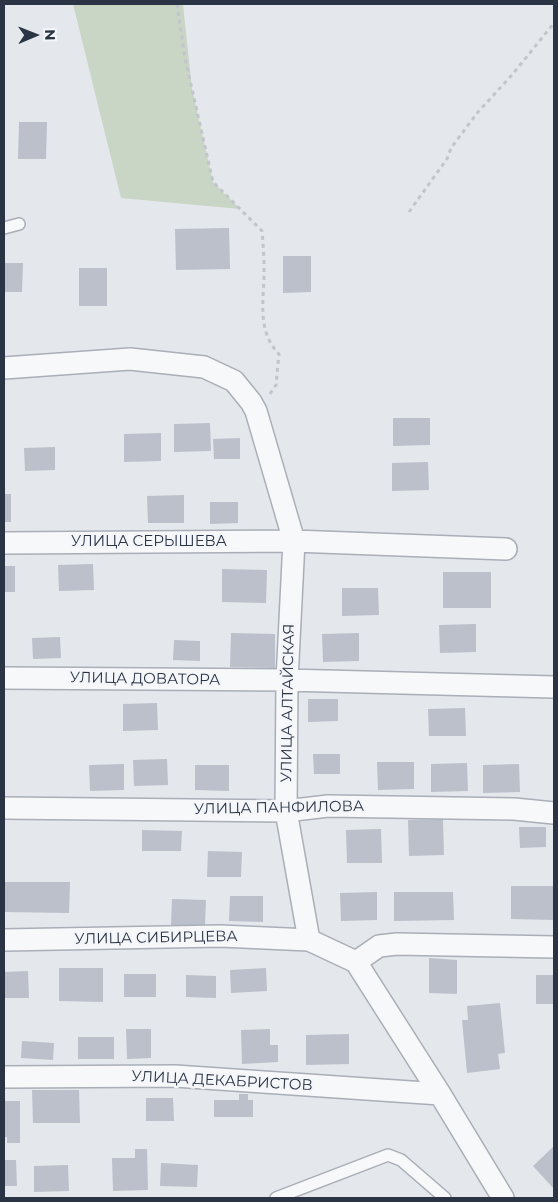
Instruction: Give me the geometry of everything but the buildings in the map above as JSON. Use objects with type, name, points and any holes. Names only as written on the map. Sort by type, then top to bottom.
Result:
[{"type":"street","name":"УЛИЦА АЛТАЙСКАЯ","points":[[4,368],[130,359],[204,367],[234,381],[256,411],[294,541],[287,680],[286,811],[309,940]]},
{"type":"street","name":"УЛИЦА СЕРЫШЕВА","points":[[4,543],[294,541],[506,549]]},
{"type":"street","name":"УЛИЦА ДОВАТОРА","points":[[4,678],[287,680],[554,687]]},
{"type":"street","name":"УЛИЦА ПАНФИЛОВА","points":[[4,808],[286,811],[328,806],[514,809],[554,813]]},
{"type":"street","name":"УЛИЦА СИБИРЦЕВА","points":[[4,940],[221,936],[309,940]]},
{"type":"street","points":[[309,940],[356,962],[504,1198]]},
{"type":"street","points":[[356,962],[379,946],[397,944],[554,947]]},
{"type":"street","name":"УЛИЦА ДЕКАБРИСТОВ","points":[[4,1077],[175,1076],[440,1094]]},
{"type":"lane","points":[[4,228],[19,224]]},
{"type":"lane","points":[[276,1198],[388,1155],[401,1160],[445,1198]]},
{"type":"path","points":[[177,4],[185,58],[213,182],[262,231],[264,268],[262,314],[270,345],[279,354],[276,385],[256,411]]},
{"type":"path","points":[[409,212],[446,159],[451,148],[478,112],[516,70],[554,23]]},
{"type":"green space","points":[[73,4],[183,4],[192,89],[213,182],[240,209],[121,198]]}]
